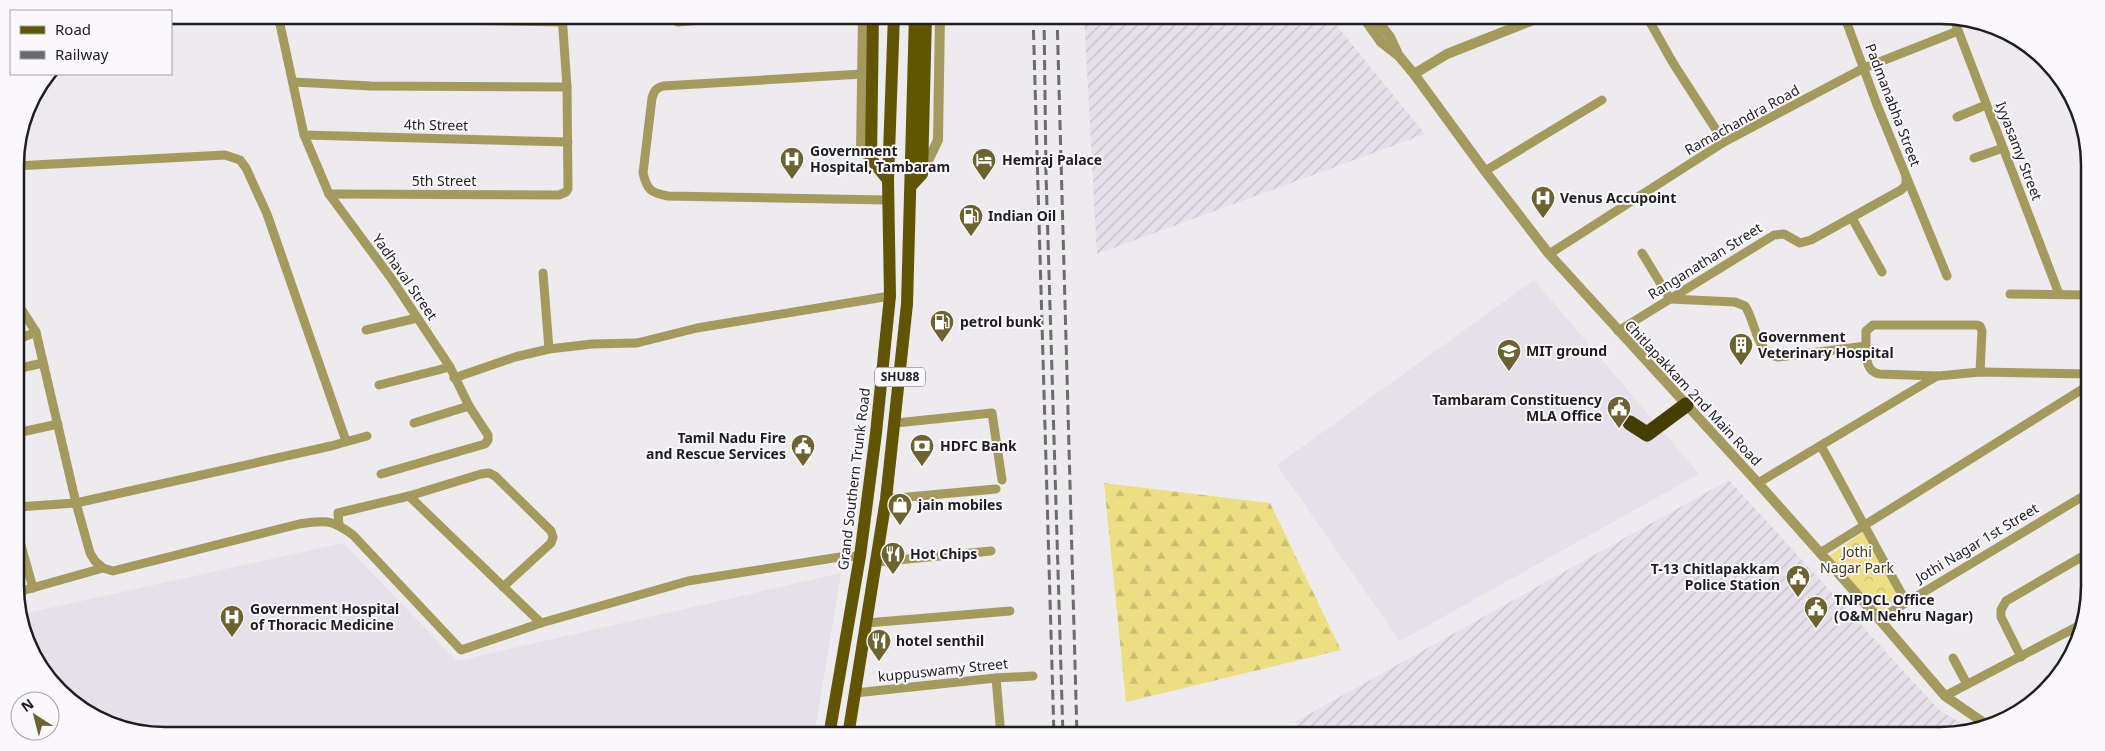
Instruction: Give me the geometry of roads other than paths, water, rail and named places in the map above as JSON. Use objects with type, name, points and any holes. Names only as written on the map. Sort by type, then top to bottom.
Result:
[{"type":"highway","points":[[1630,422],[1647,434],[1686,405]]},
{"type":"main road","points":[[873,24],[871,154],[888,180]]},
{"type":"main road","name":"Grand Southern Trunk Road","points":[[831,727],[860,556],[876,433],[890,296],[888,180],[894,24]]},
{"type":"main road","name":"SHU88","points":[[849,727],[886,499],[896,423],[907,304],[914,24]]},
{"type":"main road","points":[[910,186],[922,174],[926,24]]},
{"type":"street","name":"Yadhaval Street","points":[[280,24],[304,135],[329,194],[450,367],[469,406],[488,435],[488,440],[484,444],[381,474]]},
{"type":"street","points":[[563,24],[568,142]]},
{"type":"street","points":[[863,24],[860,150],[871,154]]},
{"type":"street","points":[[922,174],[938,140],[940,24]]},
{"type":"street","points":[[1368,24],[1381,42],[1399,56]]},
{"type":"street","points":[[1380,24],[1390,37],[1399,56]]},
{"type":"street","points":[[1414,74],[1447,54],[1523,24]]},
{"type":"street","points":[[1651,24],[1673,63],[1724,142]]},
{"type":"street","name":"Padmanabha Street","points":[[1847,24],[1906,178],[1947,276]]},
{"type":"street","name":"Iyyasamy Street","points":[[1955,25],[2059,294]]},
{"type":"street","name":"Ramachandra Road","points":[[1549,254],[1724,142],[1864,68],[1958,31]]},
{"type":"street","name":"Chitlapakkam 2nd Main Road","points":[[1399,56],[1549,254],[1820,553],[1945,696],[1982,721]]},
{"type":"street","points":[[862,74],[663,86],[658,88],[654,91],[652,98],[643,173],[648,186],[655,194],[668,196],[888,200]]},
{"type":"street","points":[[293,82],[371,86],[567,87]]},
{"type":"street","points":[[1485,171],[1602,100]]},
{"type":"street","points":[[1957,117],[1986,105]]},
{"type":"street","name":"4th Street","points":[[304,135],[568,142]]},
{"type":"street","name":"5th Street","points":[[329,194],[559,195],[568,189],[568,142]]},
{"type":"street","points":[[1974,158],[2003,148]]},
{"type":"street","points":[[24,166],[225,155],[240,160],[246,168],[267,214],[346,441]]},
{"type":"street","name":"Ranganathan Street","points":[[1618,331],[1774,235],[1780,233],[1795,242],[1806,243],[1902,190],[1906,185],[1906,178]]},
{"type":"street","points":[[1852,218],[1882,272]]},
{"type":"street","points":[[1642,253],[1670,298],[1735,302],[1745,306],[1764,350],[1772,356],[1778,357],[1866,346]]},
{"type":"street","points":[[543,273],[549,349]]},
{"type":"street","points":[[2010,294],[2081,294]]},
{"type":"street","points":[[454,378],[515,357],[549,349],[592,344],[637,343],[697,328],[890,296]]},
{"type":"street","points":[[24,313],[36,332],[76,503],[90,553],[94,561],[103,568],[113,571],[318,521],[339,524],[353,535],[461,650],[541,623],[688,581],[840,557],[860,556]]},
{"type":"street","points":[[366,330],[417,318]]},
{"type":"street","points":[[1980,372],[1982,332],[1980,326],[1873,325],[1866,331],[1868,367],[1873,372],[1938,376],[1980,372],[2081,374]]},
{"type":"street","points":[[24,337],[36,332]]},
{"type":"street","points":[[24,367],[43,363]]},
{"type":"street","points":[[379,385],[450,367]]},
{"type":"street","points":[[1758,484],[1938,376]]},
{"type":"street","points":[[1820,553],[2081,389]]},
{"type":"street","points":[[414,423],[469,406]]},
{"type":"street","points":[[896,423],[992,413],[1002,480]]},
{"type":"street","points":[[24,432],[58,424]]},
{"type":"street","points":[[24,507],[76,503],[367,436]]},
{"type":"street","points":[[1820,446],[1906,602]]},
{"type":"street","points":[[339,524],[338,513],[489,473],[495,476],[552,531],[553,537],[551,543],[503,586]]},
{"type":"street","points":[[886,499],[996,489]]},
{"type":"street","points":[[408,496],[541,623]]},
{"type":"street","name":"Jothi Nagar 1st Street","points":[[1879,619],[2081,497]]},
{"type":"street","points":[[877,562],[991,551]]},
{"type":"street","points":[[24,554],[34,588]]},
{"type":"street","points":[[2021,656],[2000,617],[2001,610],[2006,601],[2081,557]]},
{"type":"street","points":[[24,590],[103,568]]},
{"type":"street","points":[[867,623],[1010,611]]},
{"type":"street","points":[[1945,696],[2075,628]]},
{"type":"street","points":[[1953,658],[1967,684]]},
{"type":"street","name":"kuppuswamy Street","points":[[855,693],[996,678],[1033,676]]},
{"type":"street","points":[[996,678],[1000,727]]},
{"type":"railway","points":[[1033,24],[1054,727]]},
{"type":"railway","points":[[1044,24],[1046,174],[1063,727]]},
{"type":"railway","points":[[1057,24],[1077,727]]},
{"type":"place","name":"Government Hospital, Tambaram","points":[[792,180]]},
{"type":"place","name":"Hemraj Palace","points":[[984,181]]},
{"type":"place","name":"Venus Accupoint","points":[[1543,219]]},
{"type":"place","name":"Indian Oil","points":[[971,237]]},
{"type":"place","name":"petrol bunk","points":[[942,343]]},
{"type":"place","name":"Government Veterinary Hospital","points":[[1741,366]]},
{"type":"place","name":"MIT ground","points":[[1509,372]]},
{"type":"place","name":"Tambaram Constituency MLA Office","points":[[1619,429]]},
{"type":"place","name":"Tamil Nadu Fire and Rescue Services","points":[[803,467]]},
{"type":"place","name":"HDFC Bank","points":[[922,467]]},
{"type":"place","name":"jain mobiles","points":[[900,526]]},
{"type":"place","name":"Hot Chips","points":[[893,575]]},
{"type":"place","name":"T-13 Chitlapakkam Police Station","points":[[1798,598]]},
{"type":"place","name":"TNPDCL Office (O&M Nehru Nagar)","points":[[1816,629]]},
{"type":"place","name":"Government Hospital of Thoracic Medicine","points":[[232,638]]},
{"type":"place","name":"hotel senthil","points":[[879,662]]},
{"type":"park label","name":"Jothi Nagar Park","points":[[1857,560]]}]
